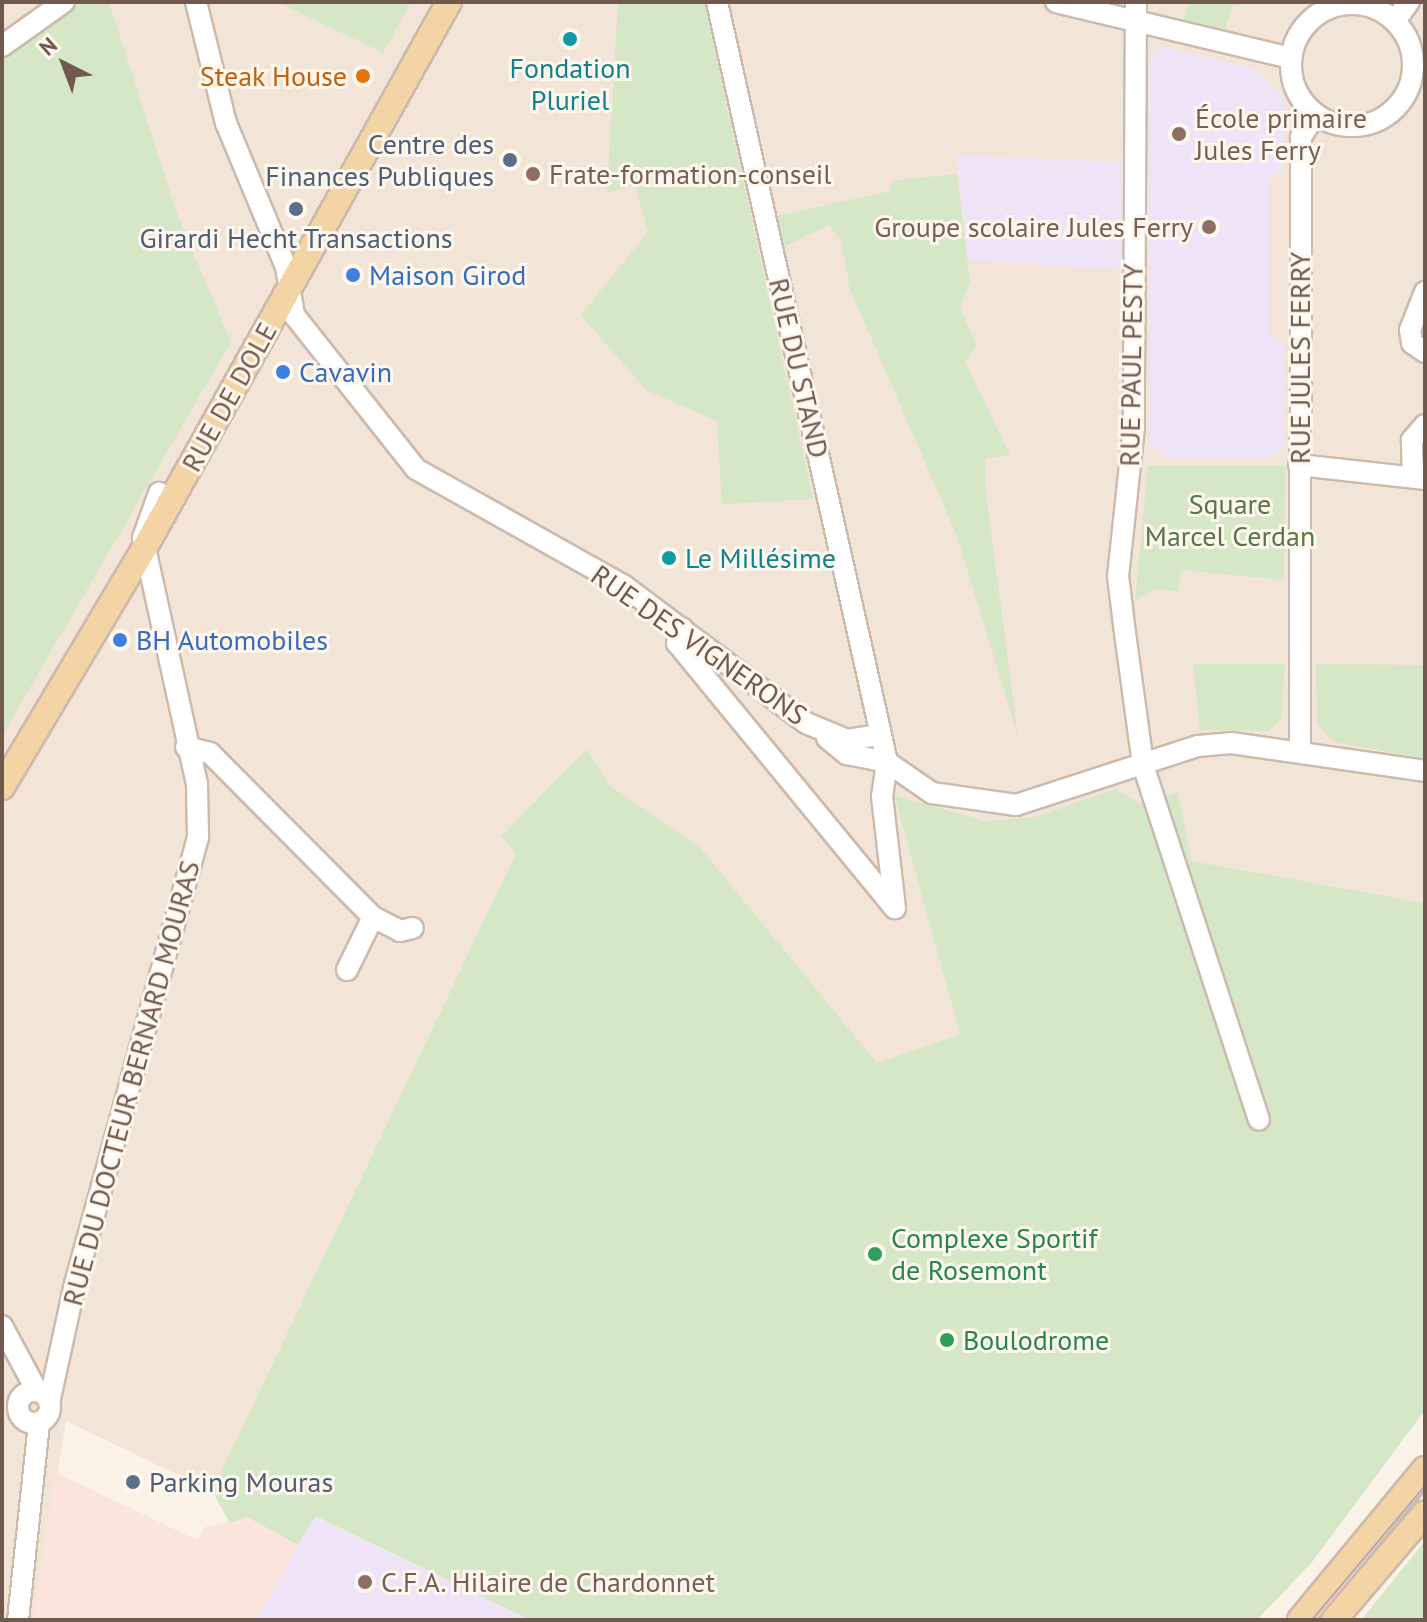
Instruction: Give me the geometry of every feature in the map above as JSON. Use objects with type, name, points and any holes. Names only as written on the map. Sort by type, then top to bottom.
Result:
[{"type":"main road","name":"RUE DE DOLE","points":[[2,787],[145,547],[434,2]]},
{"type":"main road","name":"RUE DE DOLE","points":[[2,768],[159,493],[449,2]]},
{"type":"main road","points":[[1300,1620],[1425,1469]]},
{"type":"main road","points":[[1334,1620],[1425,1513]]},
{"type":"street","points":[[2,46],[64,2]]},
{"type":"street","name":"RUE DES VIGNERONS","points":[[196,2],[226,123],[288,278],[294,315],[416,469],[609,576],[806,723],[847,740],[878,735]]},
{"type":"street","name":"RUE DU STAND","points":[[717,2],[878,735]]},
{"type":"street","points":[[1056,2],[1134,11],[1291,58]]},
{"type":"street","points":[[1395,21],[1409,2]]},
{"type":"street","points":[[1336,4],[1368,6],[1395,21],[1413,54],[1417,89],[1374,122],[1338,124],[1316,114],[1296,89],[1291,58],[1306,25],[1336,4]]},
{"type":"street","name":"RUE PAUL PESTY","points":[[1134,11],[1134,427],[1118,576],[1143,765],[1259,1120]]},
{"type":"street","name":"RUE JULES FERRY","points":[[1300,751],[1301,137],[1316,114]]},
{"type":"street","points":[[1425,292],[1410,330],[1412,343],[1425,352]]},
{"type":"street","points":[[1299,465],[1421,475],[1412,440],[1425,425]]},
{"type":"street","points":[[145,547],[159,493]]},
{"type":"street","name":"RUE DU DOCTEUR BERNARD MOURAS","points":[[42,1395],[54,1372],[193,875],[199,813],[145,547]]},
{"type":"street","points":[[682,628],[677,643],[895,908],[882,796],[887,762],[878,735]]},
{"type":"street","points":[[806,723],[847,754],[887,762],[932,793],[1016,805],[1143,765],[1231,743],[1425,771]]},
{"type":"street","points":[[186,747],[210,753],[373,917],[400,931],[413,928]]},
{"type":"street","points":[[347,970],[373,917]]},
{"type":"street","points":[[2,1326],[42,1395],[33,1451],[18,1620]]},
{"type":"street","points":[[15,1351],[18,1409],[33,1451]]},
{"type":"street","points":[[18,1409],[42,1395]]},
{"type":"street","points":[[18,1409],[39,1422]]},
{"type":"shaded area","points":[[2,2],[1425,2],[1425,903],[1192,861],[1176,792],[1141,804],[1116,790],[1035,817],[985,821],[894,795],[960,1034],[877,1063],[699,846],[610,787],[587,749],[502,835],[516,853],[212,1491],[66,1421],[33,1620],[2,1620]]},
{"type":"shaded area","name":"Groupe scolaire Jules Ferry","points":[[1161,46],[1256,69],[1283,98],[1283,169],[1269,180],[1269,335],[1284,344],[1283,447],[1273,458],[1161,457],[1161,450],[1150,449],[1149,59]]},
{"type":"shaded area","points":[[956,155],[1122,162],[1123,270],[968,260]]},
{"type":"shaded area","points":[[55,1472],[197,1540],[205,1527],[247,1517],[298,1545],[257,1620],[33,1620]]},
{"type":"shaded area","name":"C.F.A. Hilaire de Chardonnet","points":[[314,1516],[530,1620],[257,1620]]},
{"type":"green space","points":[[78,2],[109,2],[177,214],[231,342],[2,736],[2,53]]},
{"type":"green space","points":[[278,2],[411,2],[383,53]]},
{"type":"green space","points":[[618,2],[704,2],[813,499],[722,504],[717,421],[646,390],[581,315],[648,232],[635,185],[607,193]]},
{"type":"green space","points":[[1189,2],[1265,2],[1233,5],[1225,29],[1184,20]]},
{"type":"green space","points":[[957,174],[970,283],[960,307],[977,346],[965,362],[1010,455],[985,459],[985,487],[1018,736],[957,536],[850,289],[841,241],[829,225],[785,246],[776,216],[891,191],[891,181]]},
{"type":"green space","name":"Square Marcel Cerdan","points":[[1148,466],[1285,466],[1284,580],[1181,570],[1178,591],[1154,589],[1135,601]]},
{"type":"green space","points":[[1193,664],[1285,664],[1281,719],[1268,731],[1200,730]]},
{"type":"green space","points":[[1316,664],[1425,665],[1424,758],[1333,742],[1317,723]]},
{"type":"green space","name":"Complexe Sportif de Rosemont","points":[[587,749],[610,786],[699,846],[877,1063],[960,1034],[894,795],[985,821],[1035,817],[1116,789],[1141,804],[1177,792],[1192,861],[1425,903],[1425,1410],[1312,1562],[1257,1620],[530,1620],[315,1516],[298,1545],[247,1517],[230,1523],[212,1491],[516,853],[501,836]]},
{"type":"green space","points":[[1425,1541],[1425,1620],[1361,1620]]},
{"type":"tram line","points":[[1312,1620],[1425,1486]]},
{"type":"place","name":"Fondation Pluriel","points":[[570,39]]},
{"type":"place","name":"Steak House","points":[[363,76]]},
{"type":"place","name":"École primaire Jules Ferry","points":[[1179,134]]},
{"type":"place","name":"Centre des Finances Publiques","points":[[510,160]]},
{"type":"place","name":"Frate-formation-conseil","points":[[533,174]]},
{"type":"place","name":"Girardi Hecht Transactions","points":[[296,209]]},
{"type":"place","name":"Groupe scolaire Jules Ferry","points":[[1209,227]]},
{"type":"place","name":"Maison Girod","points":[[353,275]]},
{"type":"place","name":"Cavavin","points":[[283,372]]},
{"type":"place","name":"Le Millésime","points":[[669,558]]},
{"type":"place","name":"BH Automobiles","points":[[120,640]]},
{"type":"place","name":"Complexe Sportif de Rosemont","points":[[875,1254]]},
{"type":"place","name":"Boulodrome","points":[[947,1340]]},
{"type":"place","name":"Parking Mouras","points":[[133,1482]]},
{"type":"place","name":"C.F.A. Hilaire de Chardonnet","points":[[365,1582]]}]
